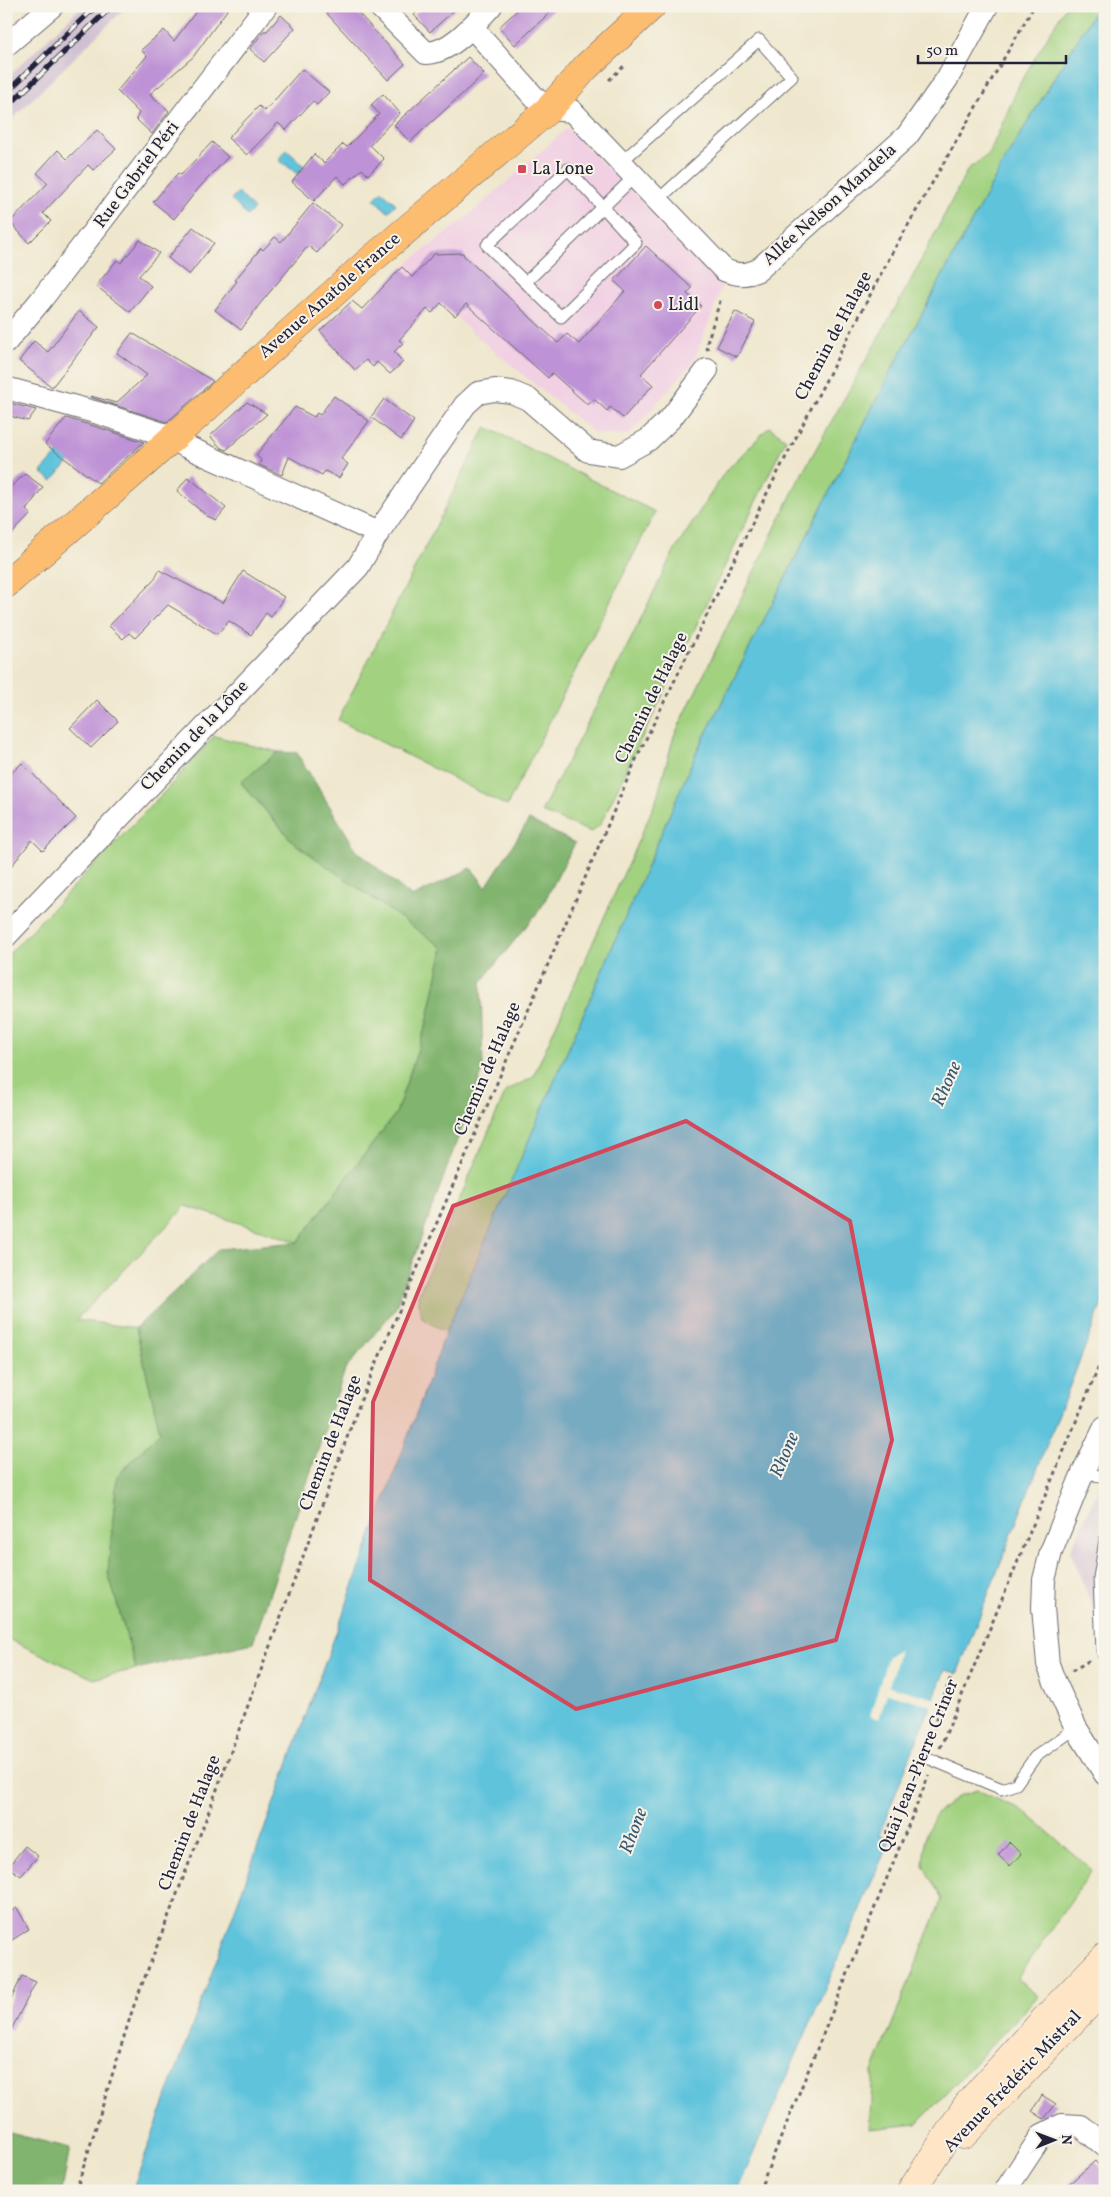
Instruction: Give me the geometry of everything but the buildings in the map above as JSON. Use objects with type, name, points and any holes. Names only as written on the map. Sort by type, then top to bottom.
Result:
[{"type":"main road","name":"Avenue Anatole France","points":[[6,584],[366,264],[549,109],[586,67],[652,6]]},
{"type":"main road","name":"Avenue Frédéric Mistral","points":[[916,2184],[968,2104],[1046,2018],[1105,1958]]},
{"type":"main road","name":"Avenue Frédéric Mistral","points":[[916,2184],[1105,1987]]},
{"type":"street","points":[[6,46],[52,6]]},
{"type":"street","name":"Rue Gabriel Péri","points":[[6,342],[42,300],[266,6]]},
{"type":"street","points":[[380,6],[426,53],[435,53],[466,33],[491,6]]},
{"type":"street","name":"Allée Nelson Mandela","points":[[549,109],[572,111],[724,270],[737,275],[749,274],[758,270],[907,136],[947,78],[987,6]]},
{"type":"street","points":[[472,27],[535,98],[549,109]]},
{"type":"street","name":"Chemin de la Lône","points":[[6,936],[358,567],[378,533],[465,404],[478,394],[495,390],[511,392],[528,399],[588,451],[619,456],[648,440],[670,418],[707,370]]},
{"type":"street","points":[[6,388],[98,413],[172,437],[185,446],[378,533]]},
{"type":"street","points":[[1105,1427],[1084,1470],[1051,1552],[1044,1580],[1042,1608],[1048,1664],[1054,1680],[1076,1728],[1105,1774]]},
{"type":"street","points":[[1005,2191],[1042,2136],[1062,2125],[1081,2126],[1105,2146]]},
{"type":"lane","points":[[525,283],[603,207],[628,169],[759,40],[792,77],[658,200]]},
{"type":"lane","points":[[568,170],[636,243],[561,317],[525,283],[488,245],[568,170]]},
{"type":"lane","points":[[1084,1470],[1105,1479]]},
{"type":"lane","points":[[1104,1654],[1099,1578],[1105,1540]]},
{"type":"lane","points":[[930,1759],[1002,1789],[1016,1784],[1035,1757],[1076,1728]]},
{"type":"path","name":"Chemin de Halage","points":[[76,2191],[133,2008],[206,1819],[362,1397],[637,757],[764,499],[892,253],[1034,6]]},
{"type":"path","points":[[707,370],[710,353],[706,346],[721,298]]},
{"type":"path","name":"Quai Jean-Pierre Criner","points":[[759,2191],[930,1759],[1105,1352]]},
{"type":"path","points":[[1054,1680],[1104,1654]]},
{"type":"path","points":[[886,1834],[930,1759],[951,1676]]},
{"type":"highlighted area","points":[[686,1121],[850,1221],[892,1440],[836,1640],[576,1709],[370,1580],[373,1402],[453,1206]]},
{"type":"shaded area","points":[[82,6],[127,6],[6,125],[6,79]]},
{"type":"shaded area","points":[[567,128],[724,282],[694,361],[629,435],[594,433],[476,336],[402,267],[465,219]]},
{"type":"shaded area","points":[[1105,1475],[1105,1638],[1070,1551]]},
{"type":"green space","points":[[1066,6],[1098,6],[1006,158],[889,375],[697,751],[446,1332],[422,1318],[418,1296],[506,1091],[533,1077],[656,801],[674,736],[799,479],[910,282],[968,169],[989,154],[1020,83]]},
{"type":"green space","points":[[486,427],[655,512],[507,806],[338,720]]},
{"type":"green space","points":[[769,427],[786,439],[600,825],[591,832],[541,812],[625,651],[672,555],[724,473]]},
{"type":"green space","points":[[214,736],[278,752],[241,783],[294,843],[443,947],[427,1023],[396,1113],[298,1242],[186,1206],[76,1320],[136,1328],[160,1432],[117,1476],[108,1572],[136,1669],[94,1679],[6,1638],[6,957],[166,790]]},
{"type":"green space","points":[[278,752],[297,753],[357,851],[412,897],[471,868],[486,887],[529,820],[575,843],[541,908],[481,982],[483,1070],[395,1309],[345,1370],[253,1643],[136,1669],[108,1572],[117,1476],[160,1432],[136,1328],[219,1249],[298,1242],[396,1113],[427,1023],[443,948],[294,843],[241,782]]},
{"type":"green space","points":[[977,1790],[1025,1812],[1092,1870],[1017,1979],[1038,1996],[917,2124],[869,2129],[873,2072],[942,1899],[923,1865],[926,1833],[936,1814],[958,1796]]},
{"type":"green space","points":[[6,2132],[70,2148],[62,2191],[6,2191]]},
{"type":"water","name":"Rhone","points":[[1098,6],[1105,6],[1105,1296],[957,1674],[945,1670],[879,1835],[890,1840],[737,2191],[132,2191],[446,1332],[697,751],[889,375],[1006,158]]},
{"type":"water","points":[[287,150],[304,166],[297,174],[280,162],[280,157]]},
{"type":"water","points":[[382,191],[396,204],[388,212],[374,199]]},
{"type":"water","points":[[238,192],[254,209],[247,216],[231,199]]},
{"type":"water","points":[[59,452],[70,461],[52,481],[41,472]]},
{"type":"pier","points":[[899,1650],[889,1686],[936,1699],[934,1706],[887,1693],[879,1719],[870,1716],[888,1656]]},
{"type":"railway","points":[[6,93],[96,6]]},
{"type":"railway","points":[[6,108],[112,6]]},
{"type":"place","name":"La Lone","points":[[522,169]]},
{"type":"place","name":"Lidl","points":[[658,305]]}]
